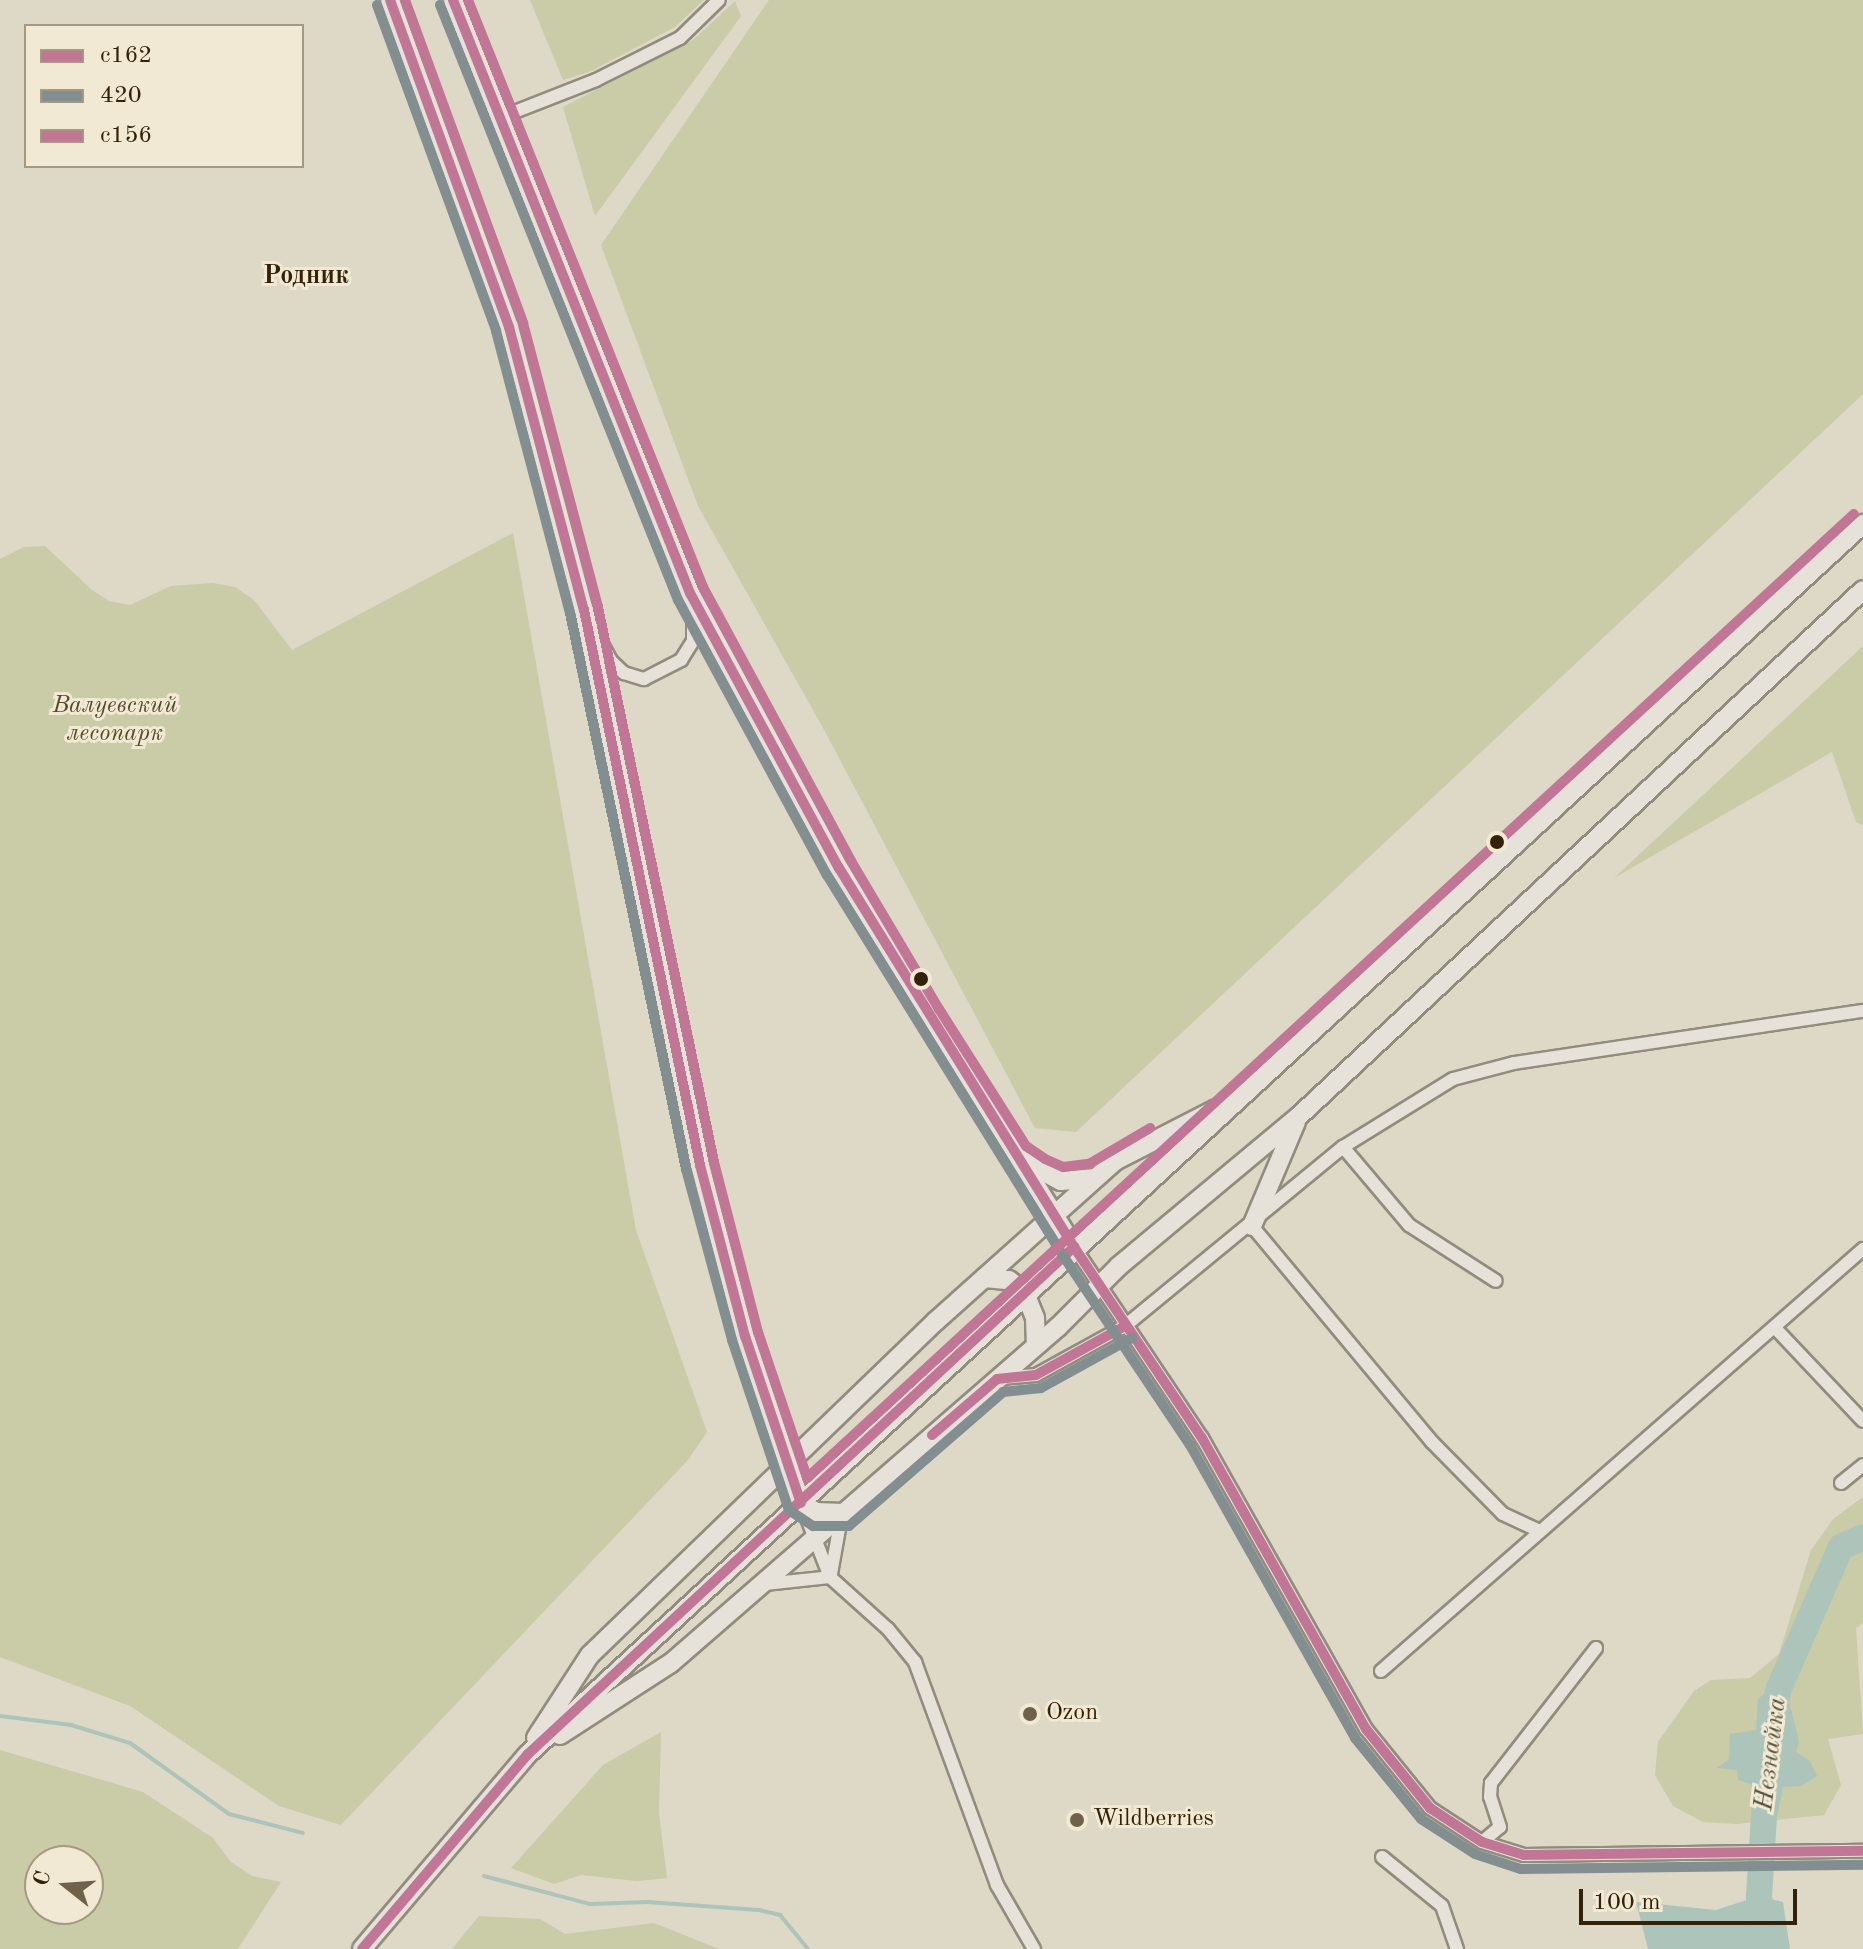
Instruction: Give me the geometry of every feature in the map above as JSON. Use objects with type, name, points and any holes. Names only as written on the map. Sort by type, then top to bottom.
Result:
[{"type":"main road","points":[[390,0],[509,327],[584,610],[698,1158],[745,1336],[801,1503],[816,1512],[843,1513]]},
{"type":"main road","points":[[453,0],[690,593],[839,868],[1074,1247]]},
{"type":"main road","points":[[362,1949],[527,1755],[1074,1247],[1863,524]]},
{"type":"main road","points":[[527,1755],[671,1663],[765,1584],[1036,1346],[1099,1286],[1299,1116],[1863,590]]},
{"type":"main road","points":[[527,1755],[590,1655],[1053,1214],[1115,1161],[1237,1099]]},
{"type":"main road","points":[[1252,1226],[1299,1116]]},
{"type":"main road","points":[[1016,1156],[1061,1181],[1095,1178]]},
{"type":"main road","points":[[984,1278],[1009,1280],[1025,1293],[1035,1318],[1036,1346]]},
{"type":"street","points":[[499,118],[596,80],[680,38],[719,0]]},
{"type":"street","points":[[584,610],[611,661],[624,673],[644,679],[681,660],[693,641],[696,624],[690,593]]},
{"type":"street","points":[[997,1379],[1036,1375],[1125,1326],[1252,1226],[1343,1147],[1426,1094],[1483,1070],[1863,1011]]},
{"type":"street","points":[[1343,1147],[1409,1225],[1496,1281]]},
{"type":"street","points":[[1252,1226],[1432,1442],[1503,1514],[1538,1530]]},
{"type":"street","points":[[1074,1247],[1202,1438],[1366,1729],[1430,1808],[1482,1842],[1524,1855],[1863,1851]]},
{"type":"street","points":[[1381,1671],[1538,1530],[1777,1330],[1863,1249]]},
{"type":"street","points":[[1777,1330],[1863,1421]]},
{"type":"street","points":[[1841,1483],[1863,1465]]},
{"type":"street","points":[[801,1503],[830,1577],[905,1646],[915,1662],[997,1885],[1034,1949]]},
{"type":"street","points":[[830,1577],[834,1538],[843,1513]]},
{"type":"street","points":[[765,1584],[830,1577]]},
{"type":"street","points":[[1482,1842],[1500,1827],[1490,1797],[1491,1783],[1596,1648]]},
{"type":"street","points":[[1382,1857],[1442,1906],[1457,1949]]},
{"type":"green space","points":[[530,0],[704,0],[675,27],[591,71],[563,80]]},
{"type":"green space","points":[[769,0],[1863,0],[1863,394],[1076,1132],[1035,1128],[822,726],[698,506],[601,245]]},
{"type":"green space","points":[[735,1],[741,16],[595,216],[563,107],[693,40]]},
{"type":"green space","name":"Валуевский лесопарк","points":[[513,533],[636,1230],[707,1432],[688,1460],[341,1825],[279,1806],[130,1706],[0,1657],[0,559],[24,547],[45,546],[92,590],[109,601],[130,605],[171,586],[213,583],[235,587],[254,600],[292,650]]},
{"type":"green space","points":[[1863,646],[1863,825],[1856,822],[1832,752],[1614,878]]},
{"type":"green space","points":[[1863,1497],[1863,1623],[1856,1628],[1863,1734],[1828,1739],[1841,1785],[1824,1815],[1737,1824],[1703,1822],[1673,1806],[1655,1775],[1658,1742],[1694,1691],[1711,1680],[1750,1678],[1779,1654],[1811,1550],[1833,1519]]},
{"type":"green space","points":[[661,1732],[659,1813],[667,1878],[637,1881],[581,1875],[554,1884],[511,1868],[603,1765]]},
{"type":"green space","points":[[0,1750],[143,1792],[213,1838],[230,1861],[252,1876],[281,1882],[238,1949],[0,1949]]},
{"type":"green space","points":[[479,1916],[540,1919],[565,1934],[654,1923],[719,1949],[452,1949]]},
{"type":"water","points":[[1771,1688],[1779,1688],[1789,1701],[1799,1742],[1796,1752],[1810,1761],[1817,1776],[1801,1786],[1783,1787],[1777,1817],[1763,1818],[1751,1784],[1738,1780],[1737,1770],[1717,1768],[1729,1759],[1730,1734],[1756,1730],[1758,1699]]},
{"type":"water","points":[[1759,1896],[1783,1902],[1790,1949],[1648,1949],[1636,1902],[1716,1910]]},
{"type":"waterway","name":"Незнайка","points":[[1770,1722],[1779,1688],[1841,1547],[1863,1537]]},
{"type":"waterway","points":[[0,1716],[71,1725],[130,1743],[229,1814],[303,1833]]},
{"type":"waterway","name":"Незнайка","points":[[1764,1949],[1759,1896],[1766,1785]]},
{"type":"waterway","points":[[484,1876],[590,1904],[647,1902],[759,1910],[780,1915],[808,1949]]},
{"type":"transit line","name":"с162","points":[[390,0],[509,327],[584,610],[700,1165],[745,1336],[801,1503]]},
{"type":"transit line","name":"с156","points":[[405,0],[523,323],[598,607],[714,1162],[758,1332],[807,1478],[1854,514]]},
{"type":"transit line","name":"с162","points":[[453,0],[690,593],[839,868],[1074,1247],[1202,1438],[1366,1729],[1430,1808],[1482,1842],[1524,1855],[1863,1851]]},
{"type":"transit line","name":"с156","points":[[468,0],[703,587],[851,861],[939,1009],[1026,1146],[1045,1159],[1063,1167],[1089,1164],[1150,1128]]},
{"type":"transit line","name":"420","points":[[377,5],[496,331],[570,613],[686,1169],[732,1340],[789,1510],[813,1526],[849,1526],[1003,1392],[1041,1388],[1132,1338]]},
{"type":"transit line","name":"420","points":[[440,5],[678,600],[827,875],[1062,1254],[1190,1445],[1355,1738],[1421,1819],[1475,1854],[1521,1869],[1863,1865]]},
{"type":"transit line","name":"с162","points":[[362,1949],[527,1755],[1074,1247]]},
{"type":"transit line","name":"с162","points":[[932,1435],[997,1379],[1036,1375],[1125,1326]]},
{"type":"place","name":"Ozon","points":[[1030,1714]]},
{"type":"place","name":"Wildberries","points":[[1077,1820]]},
{"type":"district","name":"Родник","points":[[306,277]]}]
